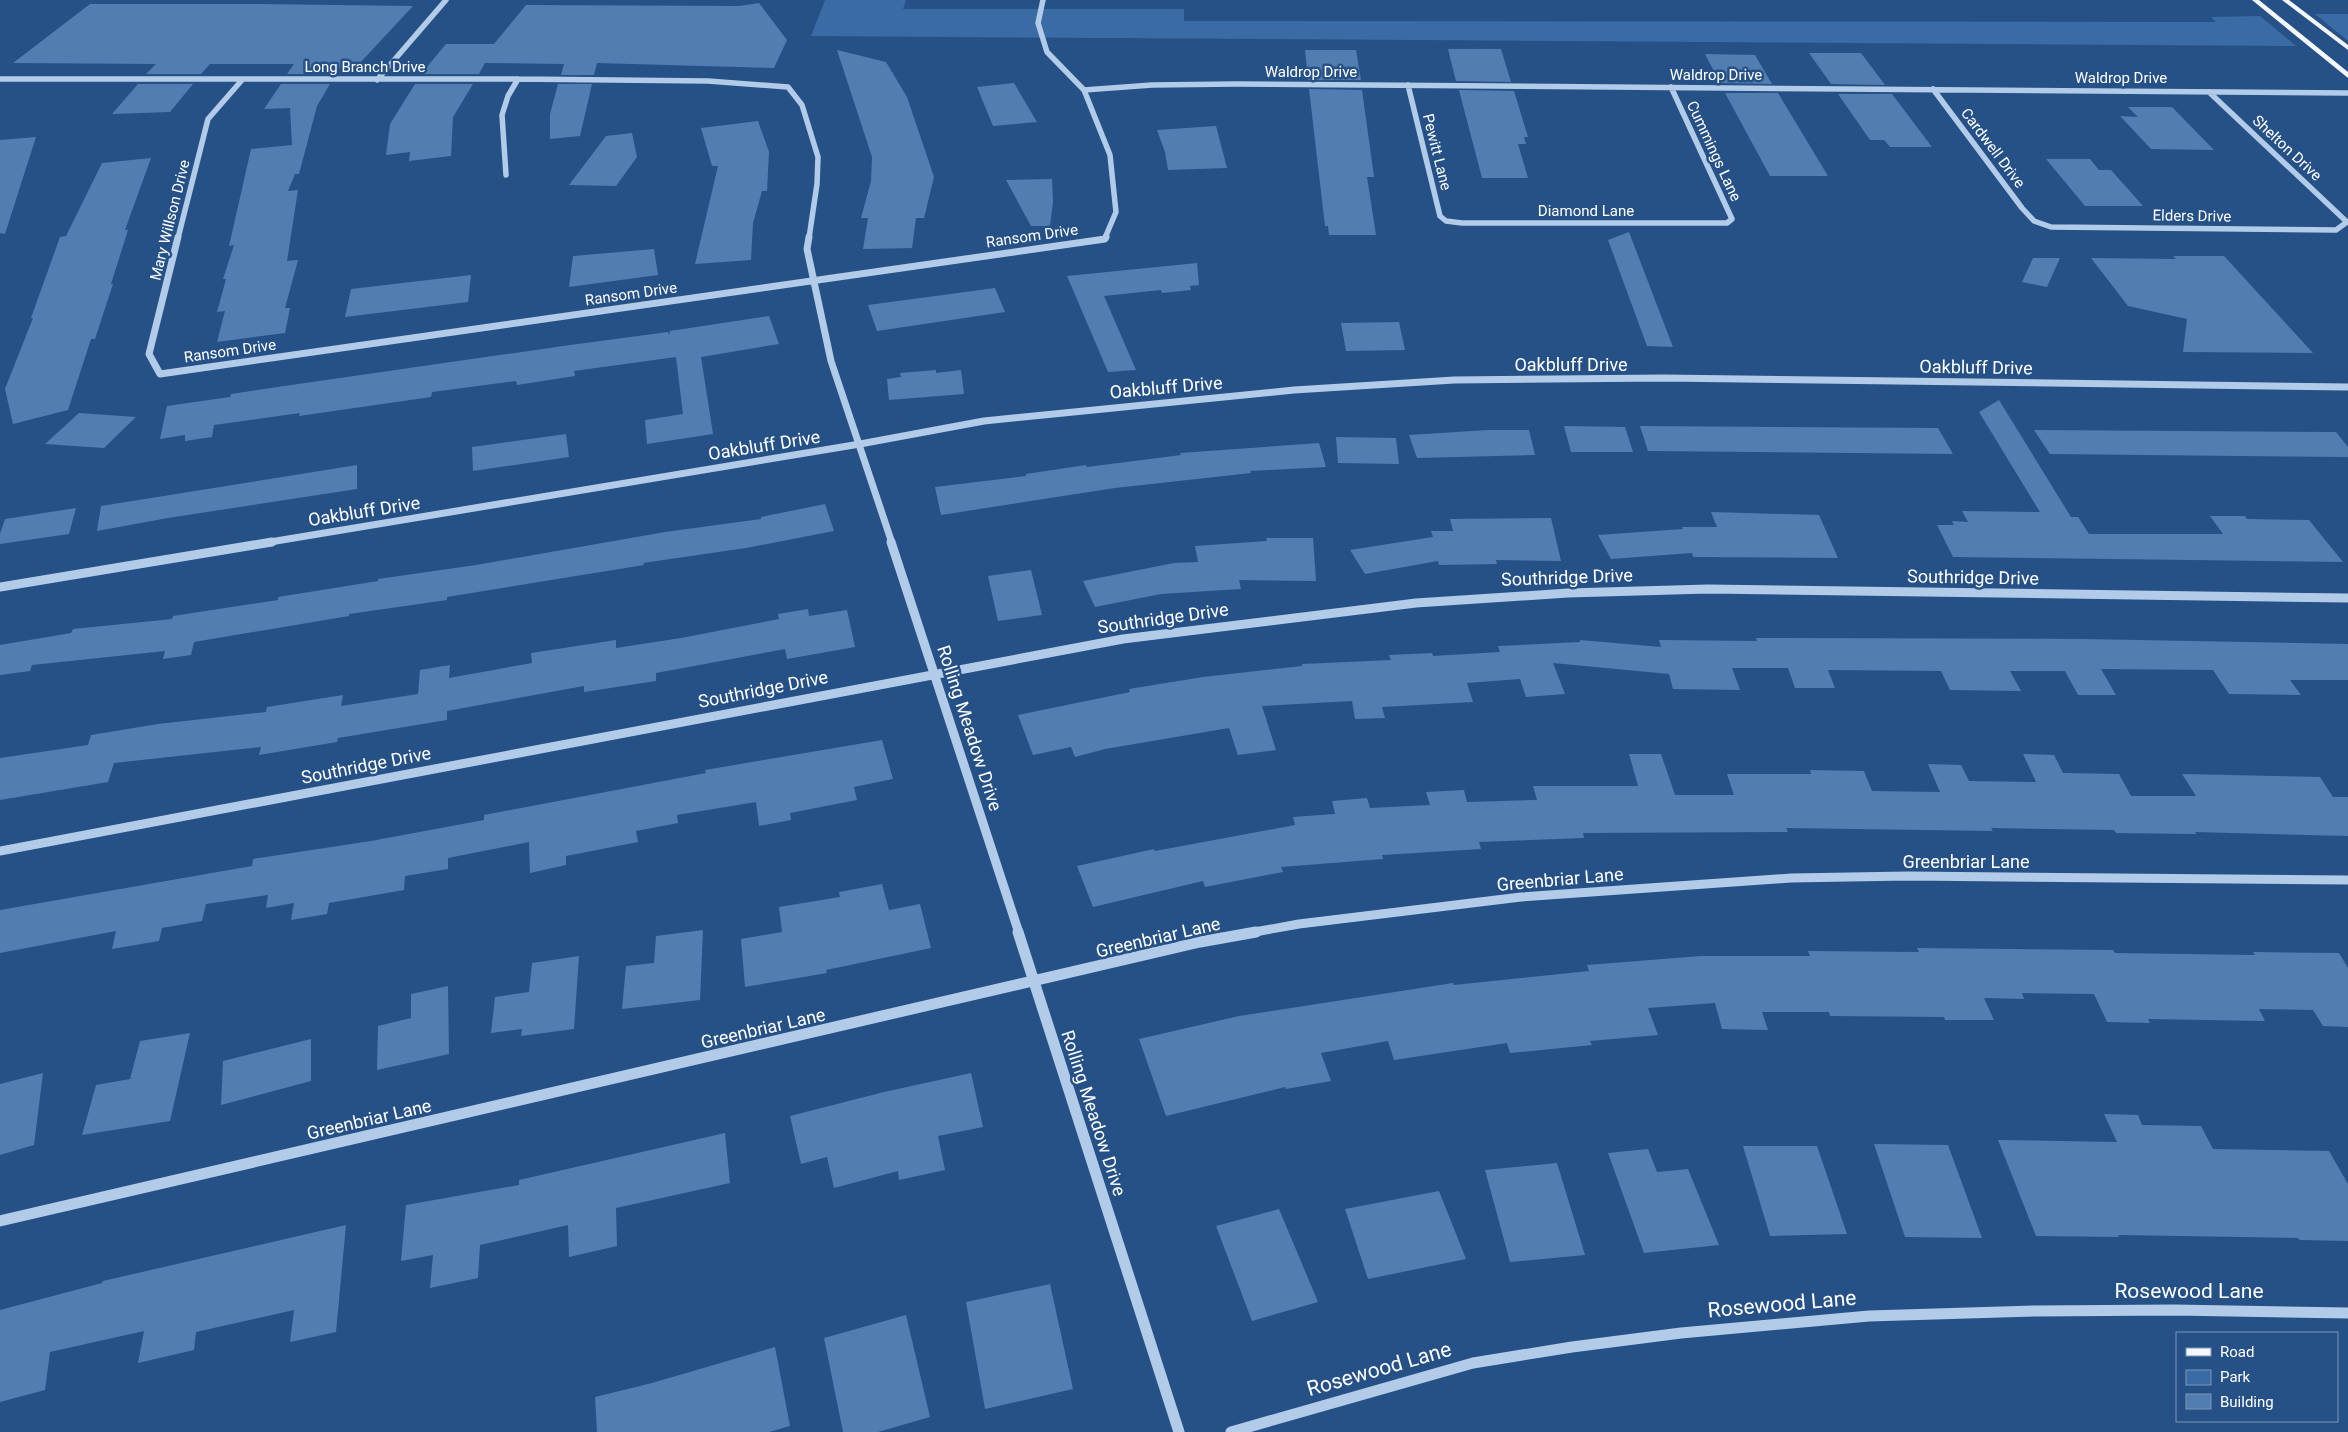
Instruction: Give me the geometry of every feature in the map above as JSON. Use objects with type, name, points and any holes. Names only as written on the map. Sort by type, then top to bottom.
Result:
[{"type":"main road","points":[[2255,0],[2348,76]]},
{"type":"main road","points":[[2286,0],[2348,48]]},
{"type":"street","points":[[376,80],[446,0]]},
{"type":"street","points":[[1043,0],[1038,23],[1047,52],[1084,90]]},
{"type":"street","points":[[506,175],[502,115],[508,96],[518,79]]},
{"type":"street","name":"Long Branch Drive","points":[[1,80],[518,79],[708,81],[730,83]]},
{"type":"street","name":"Mary Willson Drive","points":[[160,374],[148,354],[208,119],[242,80]]},
{"type":"street","name":"Rolling Meadow Drive","points":[[730,83],[788,87],[802,105],[818,157],[818,184],[807,248],[831,361],[935,673],[1180,1432]]},
{"type":"street","name":"Waldrop Drive","points":[[1084,90],[1180,85],[1408,85],[2348,93]]},
{"type":"street","name":"Pewitt Lane","points":[[1408,85],[1440,216],[1446,221]]},
{"type":"street","name":"Cummings Lane","points":[[1670,87],[1732,219],[1727,222]]},
{"type":"street","name":"Cardwell Drive","points":[[1933,89],[2034,221]]},
{"type":"street","name":"Ransom Drive","points":[[160,374],[1105,239],[1116,212],[1110,155],[1084,90]]},
{"type":"street","name":"Shelton Drive","points":[[2209,92],[2347,222]]},
{"type":"street","name":"Diamond Lane","points":[[1446,221],[1462,223],[1727,222]]},
{"type":"street","name":"Elders Drive","points":[[2034,221],[2051,227],[2327,230],[2336,230],[2347,222]]},
{"type":"street","name":"Oakbluff Drive","points":[[0,587],[860,444],[984,421],[1313,388],[1454,380],[1664,378],[2348,387]]},
{"type":"street","name":"Southridge Drive","points":[[0,851],[1123,639],[1314,614],[1493,596],[1708,589],[2348,598]]},
{"type":"street","name":"Greenbriar Lane","points":[[0,1220],[1035,982],[1200,942],[1299,924],[1521,897],[1791,878],[1908,876],[2348,880]]},
{"type":"street","name":"Rosewood Lane","points":[[1232,1432],[1473,1363],[1572,1347],[1681,1333],[1869,1316],[2174,1310],[2348,1313]]},
{"type":"green space","points":[[825,0],[906,0],[903,9],[1184,9],[1184,21],[2216,22],[2211,17],[2260,16],[2296,46],[811,36]]},
{"type":"green space","points":[[2315,14],[2348,14],[2348,41]]},
{"type":"building","points":[[759,3],[787,40],[774,68],[597,63],[594,75],[561,75],[564,64],[485,63],[479,74],[421,74],[446,44],[494,44],[526,5],[739,6]]},
{"type":"building","points":[[90,4],[413,6],[359,64],[342,64],[336,74],[287,74],[294,64],[210,64],[201,74],[146,74],[156,64],[13,63]]},
{"type":"building","points":[[1448,49],[1501,49],[1511,82],[1456,81]]},
{"type":"building","points":[[837,50],[886,62],[907,97],[934,177],[924,218],[916,218],[912,248],[863,249],[868,218],[861,218],[871,181],[872,157]]},
{"type":"building","points":[[1305,50],[1356,50],[1361,80],[1308,80]]},
{"type":"building","points":[[1809,53],[1861,53],[1885,85],[1831,84]]},
{"type":"building","points":[[1705,54],[1755,55],[1772,84],[1720,83]]},
{"type":"building","points":[[1014,83],[1037,122],[993,126],[977,87]]},
{"type":"building","points":[[138,84],[193,84],[170,112],[112,114]]},
{"type":"building","points":[[281,84],[330,84],[317,106],[299,174],[295,174],[288,191],[298,190],[287,261],[298,260],[285,308],[290,308],[285,333],[217,342],[225,311],[217,312],[226,279],[223,279],[234,245],[229,246],[251,149],[292,145],[290,108],[264,109]]},
{"type":"building","points":[[415,84],[473,84],[453,117],[451,156],[409,161],[410,152],[386,155],[390,124]]},
{"type":"building","points":[[558,84],[592,84],[580,136],[550,139],[550,114]]},
{"type":"building","points":[[1309,89],[1362,90],[1374,177],[1367,177],[1376,235],[1329,235],[1328,226],[1325,226]]},
{"type":"building","points":[[1459,90],[1514,91],[1528,137],[1524,137],[1526,144],[1518,144],[1528,178],[1482,178]]},
{"type":"building","points":[[1725,93],[1778,93],[1828,176],[1770,176]]},
{"type":"building","points":[[1838,94],[1892,94],[1932,147],[1890,147],[1884,140],[1870,140]]},
{"type":"building","points":[[2128,107],[2172,107],[2214,150],[2151,149],[2120,116],[2138,117]]},
{"type":"building","points":[[758,121],[769,152],[767,191],[762,191],[753,223],[751,260],[695,264],[718,166],[712,166],[701,128]]},
{"type":"building","points":[[1216,126],[1227,168],[1168,170],[1165,152],[1157,130]]},
{"type":"building","points":[[632,133],[637,157],[616,186],[569,185],[606,136]]},
{"type":"building","points":[[36,137],[5,234],[0,233],[0,140]]},
{"type":"building","points":[[151,158],[125,230],[128,230],[95,339],[91,339],[68,410],[13,424],[5,389],[33,318],[31,318],[60,237],[66,236],[102,163]]},
{"type":"building","points":[[2046,159],[2090,159],[2099,170],[2111,170],[2143,206],[2085,206]]},
{"type":"building","points":[[1052,179],[1053,202],[1050,226],[1031,226],[1006,180]]},
{"type":"building","points":[[1629,232],[1673,347],[1647,346],[1608,240]]},
{"type":"building","points":[[654,249],[658,275],[569,287],[573,256]]},
{"type":"building","points":[[2173,256],[2224,256],[2313,353],[2183,352],[2187,319],[2128,306],[2091,258],[2176,259]]},
{"type":"building","points":[[2033,258],[2060,258],[2047,287],[2022,282]]},
{"type":"building","points":[[1197,263],[1199,285],[1190,286],[1191,290],[1162,293],[1161,290],[1104,296],[1136,370],[1108,372],[1067,276]]},
{"type":"building","points":[[471,275],[468,302],[345,317],[351,289]]},
{"type":"building","points":[[995,288],[1005,312],[877,331],[868,305]]},
{"type":"building","points":[[769,316],[779,344],[701,357],[713,434],[647,444],[645,420],[683,414],[676,357],[574,371],[575,376],[517,385],[516,381],[432,392],[431,397],[299,416],[300,413],[214,425],[212,437],[185,441],[185,435],[160,439],[167,406],[230,397],[231,394],[570,345],[668,332],[669,335],[670,331]]},
{"type":"building","points":[[1399,322],[1405,350],[1346,351],[1341,323]]},
{"type":"building","points":[[936,370],[936,373],[961,370],[964,394],[889,400],[887,379],[901,377],[900,373]]},
{"type":"building","points":[[1999,400],[2071,517],[2078,517],[2089,534],[2223,534],[2210,516],[2245,516],[2247,519],[2309,520],[2343,562],[1953,557],[1937,525],[1954,525],[1952,521],[1968,522],[1962,511],[2040,512],[1979,412]]},
{"type":"building","points":[[79,413],[136,417],[104,448],[45,444]]},
{"type":"building","points":[[1564,426],[1625,427],[1633,452],[1571,452]]},
{"type":"building","points":[[1640,426],[1938,428],[1953,454],[1648,451]]},
{"type":"building","points":[[1488,430],[1529,430],[1535,455],[1417,458],[1409,435]]},
{"type":"building","points":[[2034,430],[2336,432],[2348,447],[2348,457],[2050,454]]},
{"type":"building","points":[[566,434],[569,457],[473,471],[472,447]]},
{"type":"building","points":[[1336,437],[1396,438],[1399,464],[1338,463]]},
{"type":"building","points":[[1319,443],[1326,467],[1250,471],[1251,473],[1115,488],[941,515],[935,487],[1026,476],[1026,474],[1086,465],[1087,467],[1181,455],[1180,453]]},
{"type":"building","points":[[357,465],[357,489],[168,518],[97,531],[101,506]]},
{"type":"building","points":[[825,504],[834,531],[746,548],[643,563],[644,565],[447,597],[447,600],[349,614],[349,616],[194,642],[191,655],[163,659],[165,651],[32,665],[30,671],[0,675],[0,645],[71,633],[73,629],[172,619],[173,616],[278,600],[278,597],[378,581],[378,579],[476,565],[665,532],[761,519],[761,517]]},
{"type":"building","points":[[76,508],[69,534],[0,544],[0,534],[5,519]]},
{"type":"building","points":[[1711,512],[1819,515],[1838,558],[1693,557],[1692,553],[1611,559],[1598,535],[1683,529],[1682,527],[1717,527]]},
{"type":"building","points":[[1551,518],[1561,561],[1496,560],[1497,564],[1439,565],[1438,561],[1365,574],[1350,550],[1433,537],[1431,531],[1453,531],[1450,519]]},
{"type":"building","points":[[1266,538],[1313,538],[1316,581],[1239,580],[1241,589],[1161,594],[1095,607],[1083,581],[1174,563],[1198,562],[1195,546],[1267,541]]},
{"type":"building","points":[[1031,570],[1042,615],[998,621],[988,576]]},
{"type":"building","points":[[808,609],[809,616],[847,610],[855,647],[787,659],[785,649],[656,673],[656,681],[584,692],[584,686],[447,711],[447,720],[338,738],[337,742],[259,755],[261,747],[114,763],[108,782],[0,800],[0,758],[88,745],[91,735],[158,724],[266,712],[267,707],[343,695],[341,706],[418,694],[420,670],[450,665],[449,678],[532,663],[531,653],[616,640],[616,648],[681,638],[779,619],[778,614]]},
{"type":"building","points":[[1756,638],[2083,639],[2348,644],[2348,680],[2290,680],[2301,695],[2229,694],[2213,670],[2101,669],[2116,695],[2078,695],[2065,671],[2010,671],[2021,691],[1950,690],[1941,671],[1828,670],[1835,688],[1795,688],[1788,668],[1732,668],[1740,690],[1673,689],[1669,674],[1553,663],[1565,694],[1526,697],[1520,679],[1467,683],[1473,702],[1382,707],[1385,718],[1355,719],[1352,701],[1262,706],[1276,750],[1238,755],[1229,728],[1105,749],[1075,757],[1071,747],[1033,755],[1018,715],[1130,692],[1129,689],[1203,677],[1302,666],[1302,664],[1391,660],[1389,655],[1432,653],[1433,656],[1500,652],[1498,646],[1580,642],[1580,640],[1661,647],[1659,640],[1757,641]]},
{"type":"building","points":[[882,740],[893,779],[854,787],[857,800],[790,813],[791,820],[759,826],[756,802],[677,815],[678,823],[636,831],[638,842],[566,856],[566,865],[530,873],[529,842],[448,858],[448,869],[405,876],[404,890],[329,903],[327,914],[291,920],[294,903],[266,908],[268,895],[206,904],[202,921],[162,928],[159,941],[112,949],[116,931],[0,953],[0,910],[252,866],[253,859],[371,841],[484,820],[484,815],[706,773],[705,770]]},
{"type":"building","points":[[1629,754],[1661,754],[1675,795],[1734,795],[1727,774],[1811,774],[1810,770],[1864,771],[1872,791],[1940,792],[1928,764],[1961,765],[1969,781],[2036,782],[2023,754],[2054,755],[2063,773],[2119,774],[2131,796],[2196,796],[2182,774],[2320,777],[2333,797],[2348,797],[2348,836],[2195,832],[2196,834],[2116,833],[2114,830],[1991,828],[1993,831],[1786,828],[1788,832],[1583,833],[1584,838],[1479,842],[1481,849],[1382,855],[1383,859],[1281,867],[1283,872],[1205,887],[1203,881],[1093,907],[1077,866],[1154,849],[1155,851],[1295,825],[1293,817],[1335,814],[1332,801],[1367,798],[1370,808],[1430,805],[1426,792],[1464,790],[1467,802],[1537,800],[1533,786],[1638,786]]},
{"type":"building","points":[[882,884],[889,910],[920,904],[931,948],[826,970],[827,973],[745,987],[741,939],[782,932],[779,907],[840,897],[839,892]]},
{"type":"building","points":[[703,930],[700,1000],[622,1009],[626,966],[654,963],[656,936]]},
{"type":"building","points":[[1917,948],[2113,950],[2115,953],[2255,955],[2253,952],[2339,953],[2348,968],[2348,1027],[2323,1026],[2313,1010],[2259,1009],[2265,1021],[2148,1019],[2150,1023],[2107,1022],[2094,994],[2022,993],[2024,999],[1984,998],[1994,1020],[1945,1020],[1944,1017],[1830,1016],[1829,1012],[1762,1012],[1768,1030],[1722,1029],[1715,1003],[1648,1008],[1658,1035],[1590,1041],[1592,1045],[1510,1053],[1507,1043],[1394,1060],[1388,1041],[1321,1053],[1331,1081],[1286,1089],[1285,1087],[1166,1116],[1139,1039],[1239,1016],[1453,983],[1454,985],[1589,971],[1587,965],[1701,956],[1810,956],[1808,951],[1919,952]]},
{"type":"building","points":[[579,956],[574,1029],[521,1036],[522,1029],[491,1033],[495,997],[529,992],[532,963]]},
{"type":"building","points":[[448,986],[449,1054],[377,1070],[378,1026],[411,1018],[411,994]]},
{"type":"building","points":[[190,1033],[170,1121],[82,1135],[96,1085],[130,1079],[140,1041]]},
{"type":"building","points":[[311,1039],[311,1081],[221,1105],[223,1061]]},
{"type":"building","points":[[43,1073],[34,1145],[0,1155],[0,1084]]},
{"type":"building","points":[[971,1073],[983,1127],[938,1136],[945,1170],[899,1180],[898,1171],[834,1188],[827,1157],[801,1164],[790,1116],[884,1092]]},
{"type":"building","points":[[2104,1114],[2138,1115],[2142,1125],[2201,1126],[2213,1149],[2329,1151],[2348,1184],[2348,1241],[2300,1240],[2298,1238],[2118,1235],[2119,1237],[2036,1236],[1998,1140],[2117,1142]]},
{"type":"building","points":[[725,1133],[730,1183],[616,1208],[617,1246],[569,1257],[568,1225],[480,1245],[478,1278],[430,1288],[433,1255],[401,1261],[406,1205],[519,1185],[519,1180]]},
{"type":"building","points":[[1874,1144],[1948,1145],[1982,1238],[1905,1237]]},
{"type":"building","points":[[1743,1146],[1817,1146],[1847,1234],[1770,1236]]},
{"type":"building","points":[[1648,1149],[1657,1172],[1688,1169],[1719,1245],[1644,1253],[1608,1153]]},
{"type":"building","points":[[1557,1163],[1585,1255],[1510,1262],[1485,1170]]},
{"type":"building","points":[[1439,1191],[1466,1259],[1368,1279],[1345,1209]]},
{"type":"building","points":[[1279,1209],[1318,1302],[1252,1321],[1216,1226]]},
{"type":"building","points":[[346,1225],[336,1332],[290,1342],[294,1310],[196,1332],[194,1350],[138,1363],[144,1331],[50,1352],[45,1390],[0,1402],[0,1310],[102,1283],[103,1281]]},
{"type":"building","points":[[1050,1284],[1073,1389],[985,1409],[966,1302]]},
{"type":"building","points":[[906,1315],[930,1417],[878,1432],[843,1432],[824,1338]]},
{"type":"building","points":[[775,1347],[790,1426],[769,1432],[597,1432],[595,1397],[652,1383]]}]
